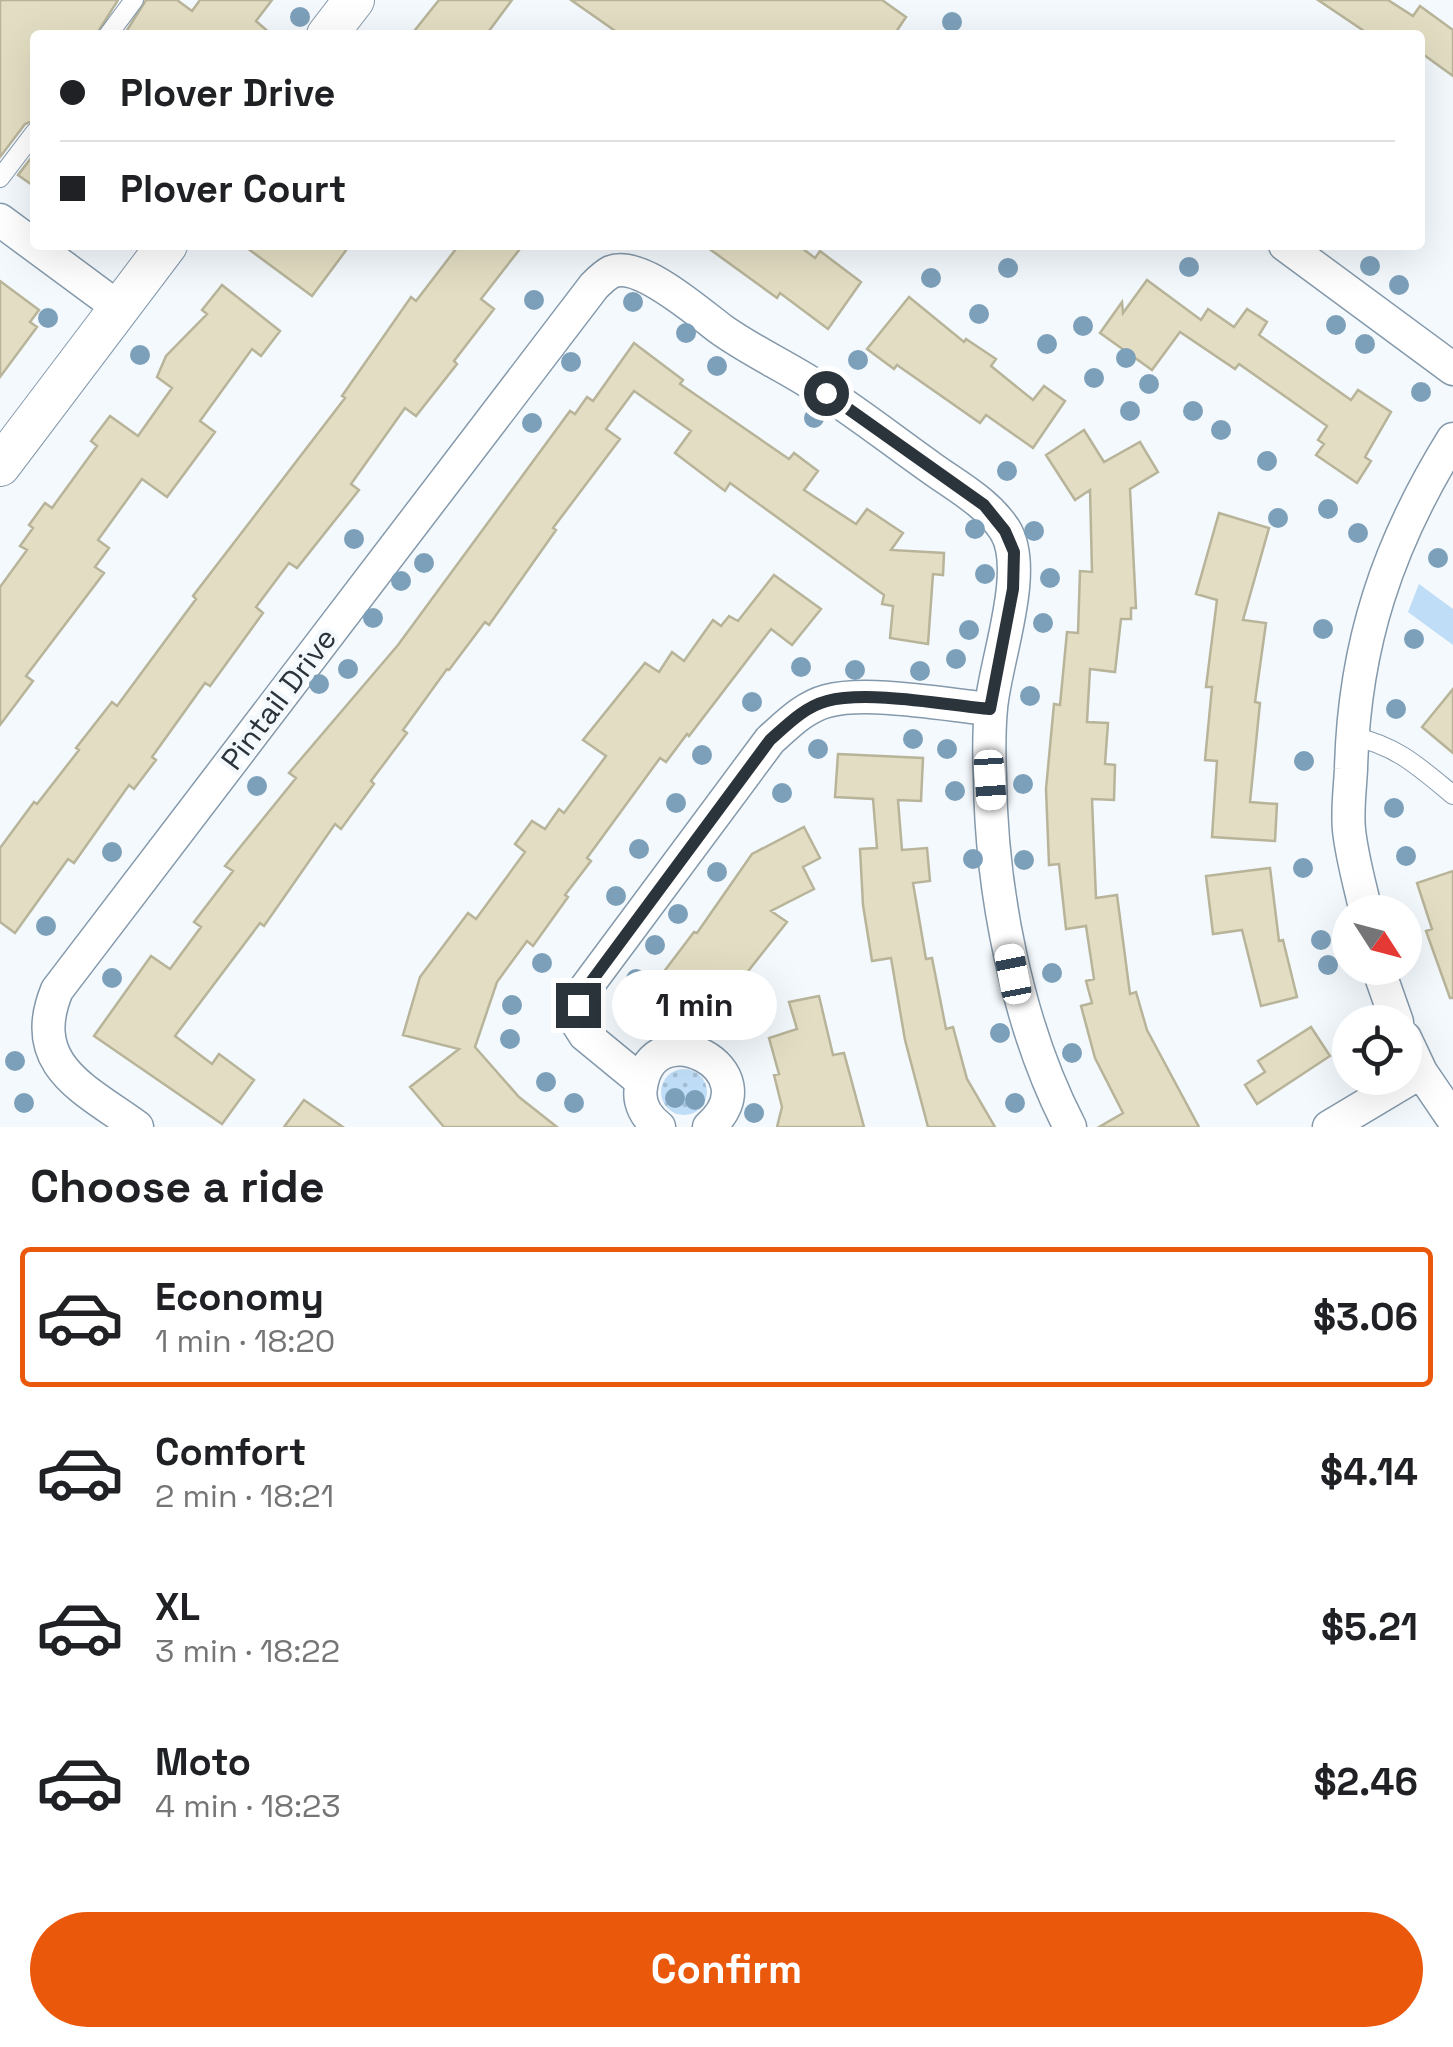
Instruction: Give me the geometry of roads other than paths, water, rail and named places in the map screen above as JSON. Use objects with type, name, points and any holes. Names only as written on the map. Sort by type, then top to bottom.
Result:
[{"type":"street","points":[[331,30],[354,0]]},
{"type":"street","points":[[0,220],[30,242]]},
{"type":"street","points":[[41,250],[119,308]]},
{"type":"street","points":[[0,466],[163,250]]},
{"type":"street","points":[[1292,250],[1453,369]]},
{"type":"street","name":"Pintail Drive","points":[[137,1127],[70,1078],[54,1058],[47,1014],[57,990],[594,286],[613,271],[638,273],[663,288],[752,350],[826,393],[984,505],[1005,531],[1014,552],[1013,589],[990,709]]},
{"type":"street","points":[[1363,895],[1349,828],[1359,668],[1385,573],[1422,489],[1453,438]]},
{"type":"street","points":[[641,1081],[584,1036],[576,1021],[578,1005],[585,990],[770,740],[795,716],[828,701],[877,698],[990,709],[997,887],[1013,974],[1058,1104],[1070,1127]]},
{"type":"street","points":[[658,1127],[644,1110],[641,1081],[657,1058],[683,1049],[710,1057],[719,1067],[727,1094],[724,1108],[709,1127]]},
{"type":"street","points":[[1422,1073],[1453,1118]]},
{"type":"street","points":[[1329,1127],[1383,1095]]},
{"type":"lane","points":[[112,30],[134,0]]},
{"type":"lane","points":[[0,178],[30,139]]},
{"type":"lane","points":[[1352,736],[1401,752],[1453,795]]}]
